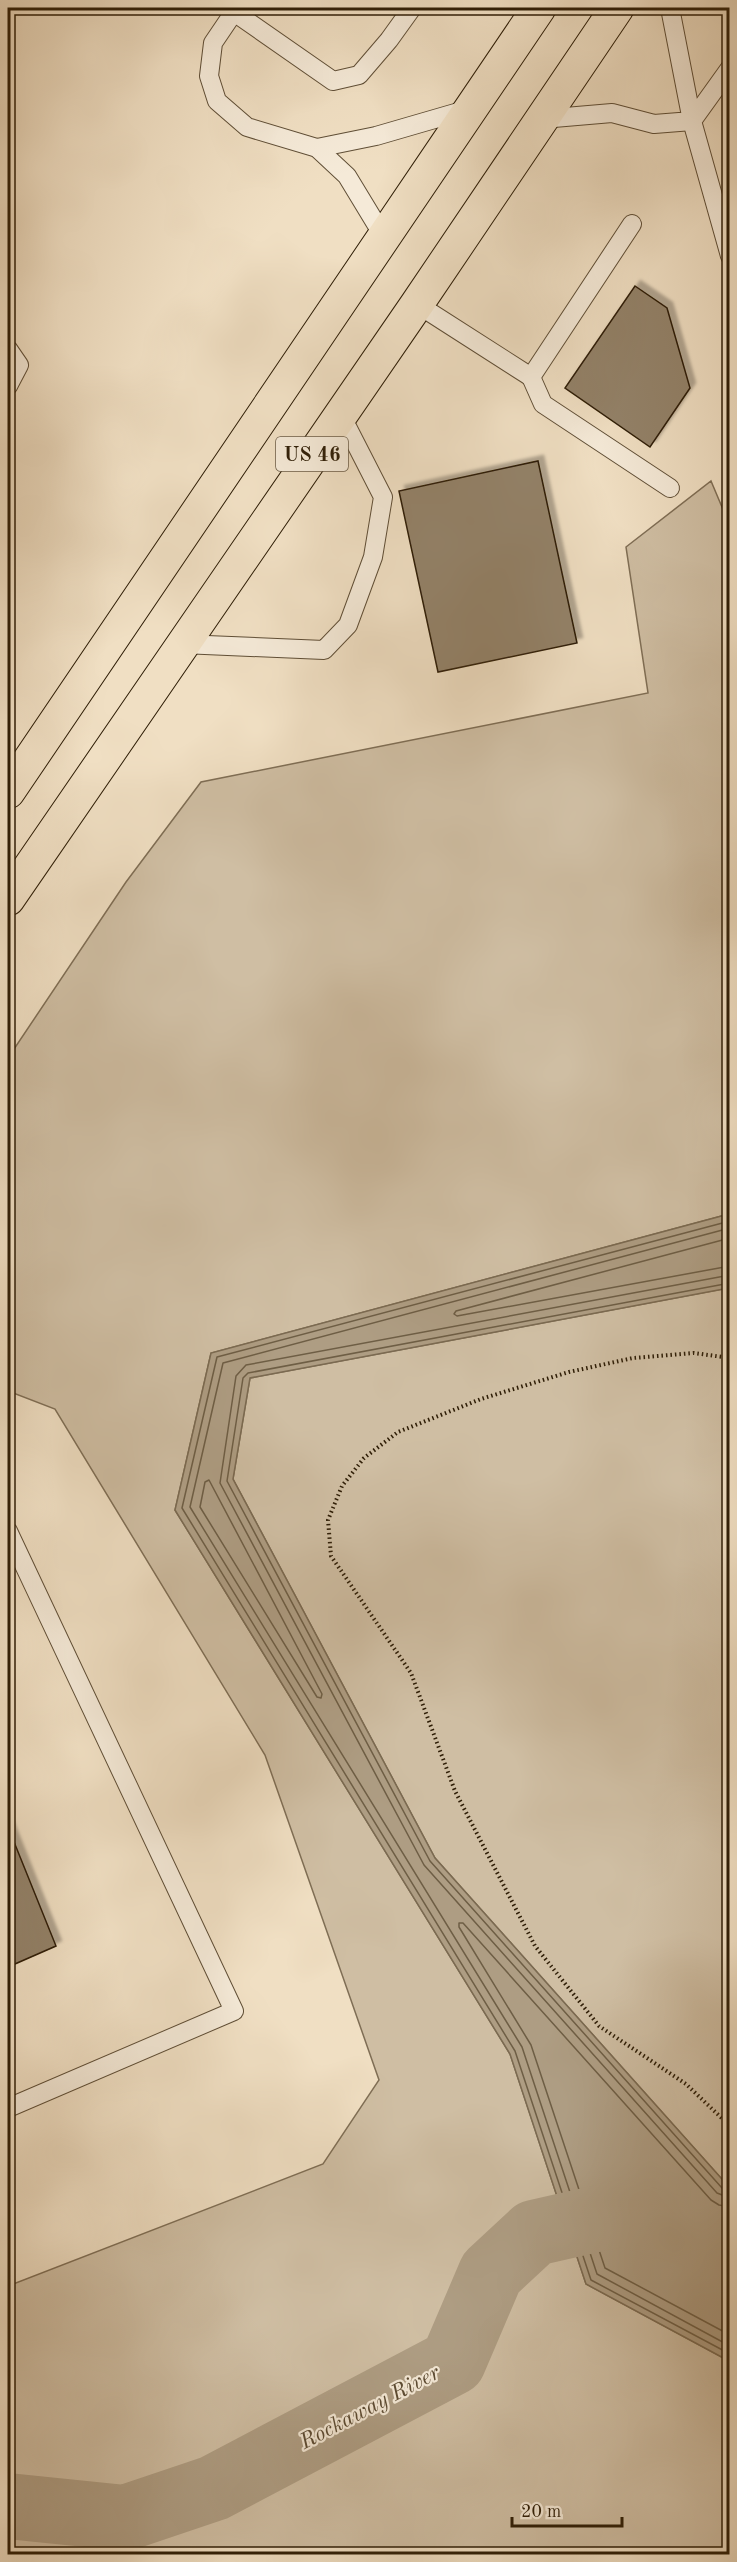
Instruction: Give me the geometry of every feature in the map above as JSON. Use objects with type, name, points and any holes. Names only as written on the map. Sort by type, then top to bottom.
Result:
[{"type":"highway","name":"US 46","points":[[9,788],[539,8]]},
{"type":"highway","name":"US 46","points":[[8,899],[417,304],[617,8]]},
{"type":"lane","points":[[384,237],[347,176],[317,148],[247,127],[217,101],[208,76],[213,43],[232,9],[333,81],[359,75],[412,8]]},
{"type":"lane","points":[[670,8],[692,121],[729,256]]},
{"type":"lane","points":[[692,121],[729,68]]},
{"type":"lane","points":[[317,148],[376,136],[471,109]]},
{"type":"lane","points":[[542,119],[612,112],[654,124],[692,121]]},
{"type":"lane","points":[[531,377],[632,224]]},
{"type":"lane","points":[[417,304],[531,377],[543,404],[670,488]]},
{"type":"lane","points":[[8,349],[19,365],[8,386]]},
{"type":"lane","points":[[182,644],[324,650],[348,625],[373,557],[383,497],[340,413]]},
{"type":"lane","points":[[8,1531],[234,2011],[8,2108]]},
{"type":"path","points":[[729,1358],[694,1353],[633,1358],[569,1372],[482,1400],[398,1432],[364,1458],[342,1486],[328,1520],[330,1556],[411,1672],[455,1791],[535,1946],[599,2026],[686,2084],[729,2126]]},
{"type":"shaded area","points":[[711,481],[730,526],[729,1214],[211,1353],[175,1510],[510,2054],[586,2284],[729,2361],[729,2554],[8,2554],[8,2286],[323,2164],[379,2080],[265,1755],[55,1409],[8,1391],[8,1058],[126,882],[201,782],[648,693],[626,547]]},
{"type":"shaded area","points":[[729,1288],[729,2187],[435,1858],[233,1479],[250,1378]]},
{"type":"water","points":[[729,1214],[729,1288],[250,1378],[233,1479],[435,1858],[729,2187],[729,2361],[586,2284],[510,2054],[175,1510],[211,1353]]},
{"type":"building","points":[[635,286],[667,308],[690,388],[650,447],[565,388]]},
{"type":"building","points":[[538,461],[577,643],[438,672],[399,491]]},
{"type":"building","points":[[8,1827],[56,1946],[8,1967]]},
{"type":"waterway","name":"Rockaway River","points":[[8,2506],[125,2518],[214,2488],[453,2362],[491,2273],[534,2233],[622,2213],[697,2235],[730,2259]]}]
